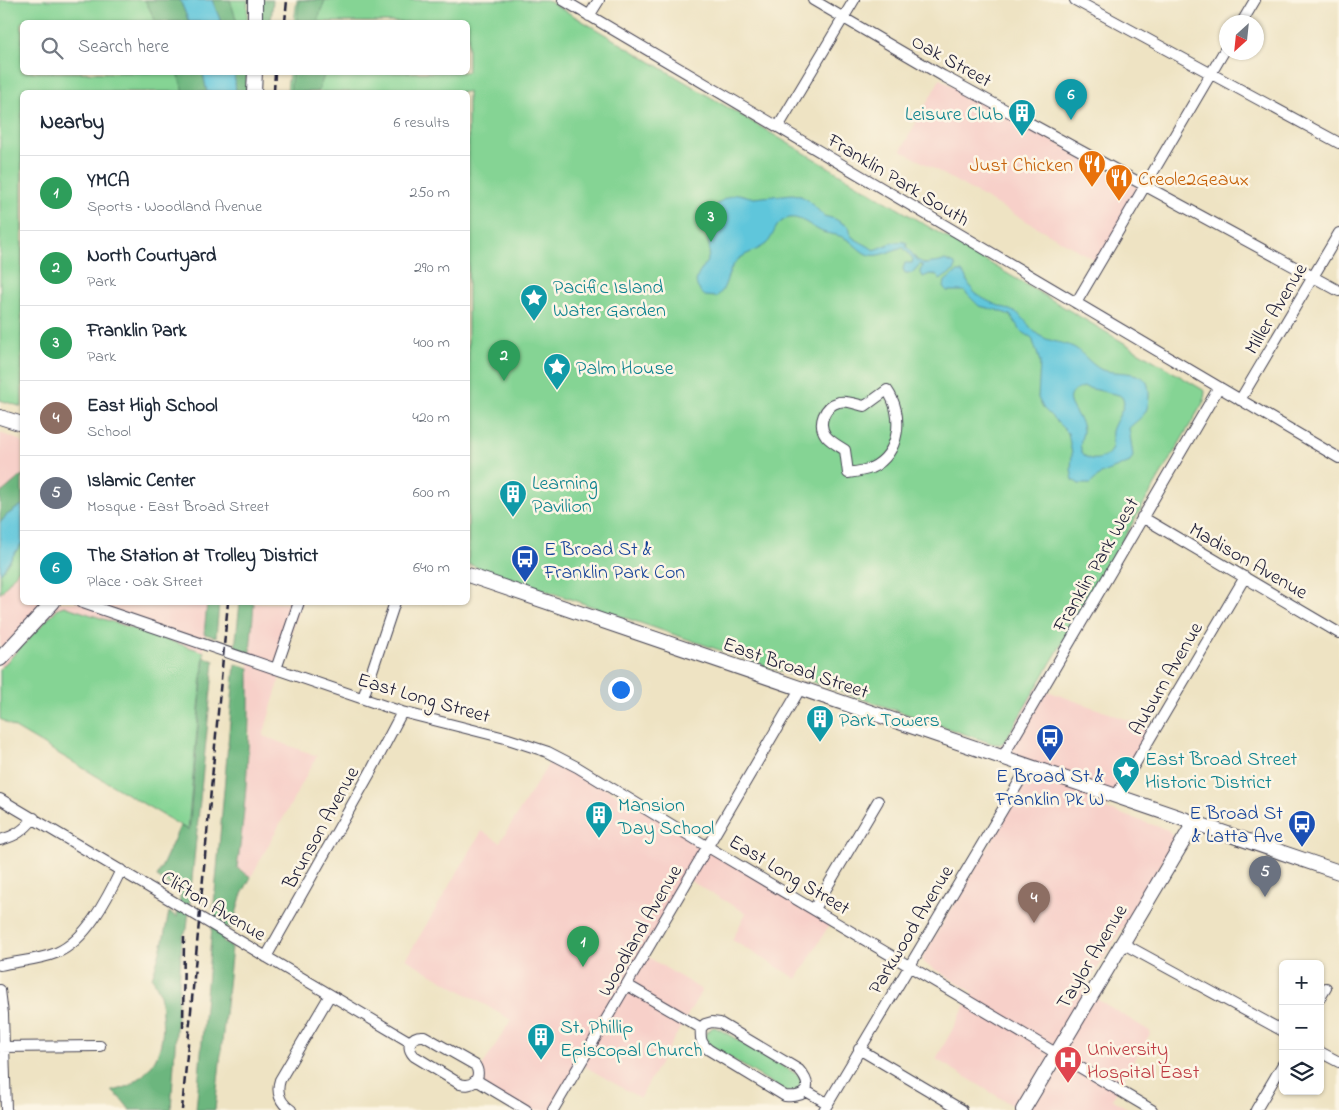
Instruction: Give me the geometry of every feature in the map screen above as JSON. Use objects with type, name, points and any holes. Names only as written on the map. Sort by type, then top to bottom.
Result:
[{"type":"main road","points":[[254,0],[255,20]]},
{"type":"main road","points":[[254,75],[254,90]]},
{"type":"main road","points":[[0,417],[20,423]]},
{"type":"main road","name":"East Broad Street","points":[[470,576],[1028,767],[1339,870]]},
{"type":"main road","points":[[0,659],[51,605]]},
{"type":"main road","name":"Taylor Avenue","points":[[1023,1110],[1194,823]]},
{"type":"street","name":"Franklin Park South","points":[[562,0],[1339,458]]},
{"type":"street","points":[[589,16],[598,0]]},
{"type":"street","name":"Oak Street","points":[[813,0],[943,76],[1339,291]]},
{"type":"street","points":[[778,127],[854,0]]},
{"type":"street","points":[[1075,0],[1339,143]]},
{"type":"street","points":[[1246,15],[1255,0]]},
{"type":"street","points":[[1076,303],[1219,60]]},
{"type":"street","name":"Miller Avenue","points":[[1240,400],[1339,233]]},
{"type":"street","name":"Franklin Park West","points":[[1002,758],[1218,387]]},
{"type":"street","points":[[887,390],[894,401],[898,413],[897,431],[892,446],[872,467],[848,473],[845,450],[832,442],[824,433],[822,427],[824,415],[832,405],[838,402],[850,402],[856,406],[866,406],[887,390]]},
{"type":"street","name":"Madison Avenue","points":[[1142,517],[1339,633]]},
{"type":"street","name":"Auburn Avenue","points":[[1116,796],[1245,577]]},
{"type":"street","name":"East Long Street","points":[[89,605],[402,712],[513,740],[548,752],[577,767],[708,847],[1152,1110]]},
{"type":"street","points":[[276,669],[299,605]]},
{"type":"street","points":[[363,698],[394,605]]},
{"type":"street","name":"Woodland Avenue","points":[[553,1110],[800,689]]},
{"type":"street","name":"Brunson Avenue","points":[[266,957],[370,773],[402,712]]},
{"type":"street","name":"Parkwood Avenue","points":[[825,1107],[908,965],[1028,767]]},
{"type":"street","name":"Clifton Avenue","points":[[0,799],[410,1042],[409,1050],[414,1056],[460,1084],[468,1085],[476,1080]]},
{"type":"street","points":[[814,909],[878,801]]},
{"type":"street","points":[[0,840],[14,836],[24,830],[34,818]]},
{"type":"street","points":[[0,965],[54,954],[68,946],[85,929],[102,907],[121,870]]},
{"type":"street","points":[[1122,943],[1279,1029]]},
{"type":"street","points":[[627,985],[700,1028]]},
{"type":"street","points":[[0,990],[3,1014],[2,1047],[6,1110]]},
{"type":"street","points":[[288,1108],[279,1096],[278,1087],[280,1080],[330,995]]},
{"type":"street","points":[[712,1022],[720,1023],[744,1037],[799,1070],[806,1078],[806,1091],[794,1097],[785,1096],[702,1045],[700,1028],[712,1022]]},
{"type":"street","points":[[410,1042],[416,1036],[424,1036],[475,1065],[478,1072],[476,1080],[526,1110]]},
{"type":"street","points":[[2,1047],[100,1046]]},
{"type":"street","points":[[859,1049],[962,1110]]},
{"type":"street","points":[[1324,1054],[1339,1062]]},
{"type":"street","points":[[1256,1110],[1279,1071]]},
{"type":"street","points":[[806,1091],[825,1107]]},
{"type":"shaded area","points":[[940,79],[1139,187],[1100,263],[901,150]]},
{"type":"shaded area","points":[[0,433],[20,440],[20,477],[0,494]]},
{"type":"shaded area","points":[[20,568],[20,605],[207,605],[204,652],[64,606],[58,608],[0,669],[0,594]]},
{"type":"shaded area","points":[[254,605],[300,605],[280,665],[279,681],[263,736],[317,756],[251,877],[237,869],[250,734],[249,668]]},
{"type":"shaded area","points":[[1036,687],[1153,729],[1106,809],[1168,830],[1173,837],[1173,845],[1084,991],[1151,1032],[1112,1099],[1130,1110],[1020,1110],[936,1059],[973,992],[924,963],[922,958],[1025,784],[1001,744],[1005,741]]},
{"type":"shaded area","points":[[553,757],[832,920],[797,979],[732,940],[746,913],[687,879],[643,954],[702,990],[640,1098],[579,1063],[552,1110],[521,1110],[472,1083],[511,1020],[406,959],[482,831],[500,842]]},
{"type":"green space","points":[[0,0],[248,0],[247,20],[20,20],[20,75],[247,75],[246,90],[20,90],[20,406],[0,400]]},
{"type":"green space","points":[[145,0],[180,0],[188,20],[155,20]]},
{"type":"green space","points":[[212,0],[230,0],[236,20],[220,20]]},
{"type":"green space","points":[[258,0],[273,0],[271,20],[258,20]]},
{"type":"green space","points":[[297,0],[547,0],[1205,391],[1204,401],[1005,741],[1001,744],[994,744],[470,565],[470,90],[287,90],[289,75],[470,75],[470,20],[294,20]]},
{"type":"green space","points":[[299,0],[325,0],[318,20],[297,20]]},
{"type":"green space","points":[[178,75],[203,75],[207,90],[183,90]]},
{"type":"green space","points":[[234,75],[247,75],[246,90],[236,90]]},
{"type":"green space","points":[[292,75],[324,75],[319,90],[290,90]]},
{"type":"green space","points":[[20,477],[20,506],[7,515],[0,523],[0,494]]},
{"type":"green space","points":[[20,546],[20,568],[0,594],[0,574]]},
{"type":"green space","points":[[207,605],[219,605],[216,637],[204,634]]},
{"type":"green space","points":[[240,605],[254,605],[250,653],[235,648]]},
{"type":"green space","points":[[64,606],[204,652],[188,830],[0,719],[0,669],[58,608]]},
{"type":"green space","points":[[204,657],[214,661],[187,929],[182,937],[171,1110],[130,1110],[112,1091],[128,1086],[147,1071],[153,1063],[160,1046],[163,1026],[161,1000],[159,991],[152,978],[169,912],[177,917],[181,892],[157,877],[180,826],[189,830]]},
{"type":"green space","points":[[235,664],[249,668],[247,768],[237,868],[251,877],[241,896],[232,929],[226,926],[223,941],[232,947],[215,1110],[196,1110]]},
{"type":"green space","points":[[713,1027],[798,1075],[802,1082],[801,1087],[796,1091],[788,1093],[706,1043],[706,1033]]},
{"type":"water","points":[[180,0],[212,0],[220,20],[188,20]]},
{"type":"water","points":[[203,75],[234,75],[236,90],[207,90]]},
{"type":"water","points":[[739,194],[754,198],[799,195],[808,200],[824,216],[835,219],[849,227],[851,236],[874,250],[895,242],[903,242],[907,243],[906,246],[917,260],[926,264],[945,260],[955,264],[955,270],[940,280],[937,275],[930,274],[923,277],[920,271],[923,266],[920,264],[912,273],[905,273],[903,269],[905,263],[912,263],[913,259],[903,247],[878,255],[867,254],[845,238],[826,233],[799,219],[793,218],[781,222],[766,244],[737,260],[731,268],[720,294],[716,297],[705,296],[699,290],[696,280],[709,255],[707,221],[709,215],[722,201]]},
{"type":"water","points":[[957,272],[962,272],[978,296],[1017,313],[1038,335],[1074,347],[1102,370],[1138,375],[1143,378],[1148,384],[1149,400],[1145,413],[1129,428],[1133,456],[1130,462],[1101,474],[1090,484],[1079,484],[1073,480],[1071,469],[1072,454],[1068,433],[1043,408],[1038,398],[1040,362],[1032,338],[1021,331],[1010,315],[979,306],[964,291],[947,291],[944,288],[945,281]],"holes":[[[1084,387],[1119,395],[1123,398],[1124,403],[1112,431],[1111,450],[1100,459],[1090,459],[1083,454],[1081,446],[1082,424],[1072,406],[1070,395]]]},
{"type":"water","points":[[20,506],[20,546],[0,574],[0,523],[7,515]]},
{"type":"railway","points":[[285,20],[287,0]]},
{"type":"railway","points":[[274,90],[275,75]]},
{"type":"railway","points":[[182,1110],[228,605]]},
{"type":"railway","points":[[183,1028],[184,937]]},
{"type":"place","name":"The Station at Trolley District","points":[[1071,120]]},
{"type":"place","name":"Leisure Club","points":[[1022,137]]},
{"type":"place","name":"Just Chicken","points":[[1092,188]]},
{"type":"place","name":"Creole2Geaux","points":[[1119,202]]},
{"type":"place","name":"Franklin Park","points":[[711,242]]},
{"type":"place","name":"Pacific Island Water Garden","points":[[534,322]]},
{"type":"place","name":"North Courtyard","points":[[504,381]]},
{"type":"place","name":"Palm House","points":[[557,391]]},
{"type":"place","name":"Learning Pavilion","points":[[513,518]]},
{"type":"place","name":"E Broad St & Franklin Park Con","points":[[525,583]]},
{"type":"place","name":"Park Towers","points":[[820,743]]},
{"type":"place","name":"E Broad St & Franklin Pk W","points":[[1050,762]]},
{"type":"place","name":"East Broad Street Historic District","points":[[1126,794]]},
{"type":"place","name":"Mansion Day School","points":[[599,839]]},
{"type":"place","name":"E Broad St & Latta Ave","points":[[1302,848]]},
{"type":"place","name":"Islamic Center","points":[[1265,897]]},
{"type":"place","name":"East High School","points":[[1034,923]]},
{"type":"place","name":"YMCA","points":[[583,967]]},
{"type":"place","name":"St. Phillip Episcopal Church","points":[[541,1061]]},
{"type":"place","name":"University Hospital East","points":[[1068,1084]]}]
